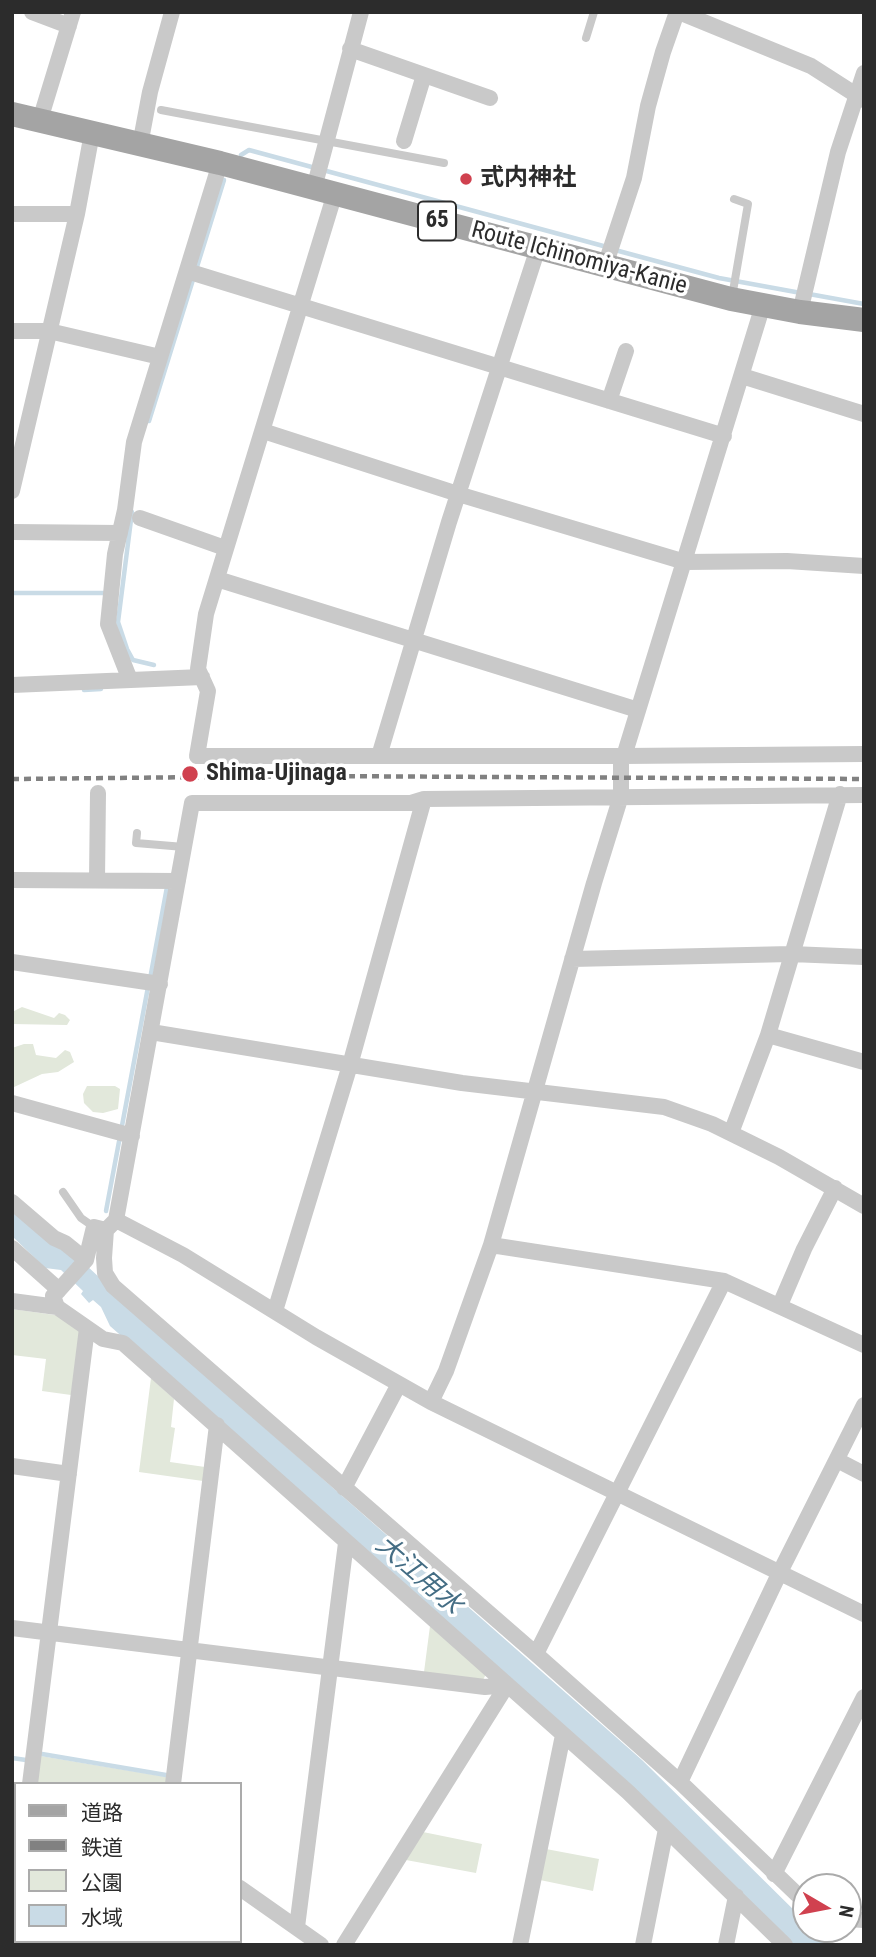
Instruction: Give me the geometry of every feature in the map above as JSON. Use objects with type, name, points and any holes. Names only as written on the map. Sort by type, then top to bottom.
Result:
[{"type":"main road","name":"Route Ichinomiya-Kanie","points":[[12,114],[220,163],[321,180],[538,247],[609,255],[763,305],[802,300],[864,320]]},
{"type":"street","points":[[32,12],[71,19],[40,120]]},
{"type":"street","points":[[140,145],[150,92],[172,12]]},
{"type":"street","points":[[361,12],[326,141],[301,305],[206,614],[198,669],[208,691],[197,755],[864,754]]},
{"type":"street","points":[[609,255],[634,178],[648,106],[663,52],[678,12],[811,66],[860,98]]},
{"type":"street","points":[[351,49],[490,98]]},
{"type":"street","points":[[802,300],[838,152],[860,98],[864,73]]},
{"type":"street","points":[[404,141],[424,75]]},
{"type":"street","points":[[12,491],[77,214],[92,133]]},
{"type":"street","points":[[130,680],[108,624],[115,554],[134,442],[160,357],[193,273],[220,163]]},
{"type":"street","points":[[12,214],[77,214]]},
{"type":"street","points":[[379,756],[458,494],[538,247]]},
{"type":"street","points":[[193,273],[724,436]]},
{"type":"street","points":[[431,1402],[446,1371],[491,1245],[621,796],[623,756],[763,305]]},
{"type":"street","points":[[12,331],[49,331],[160,357]]},
{"type":"street","points":[[609,401],[626,351]]},
{"type":"street","points":[[742,376],[864,414]]},
{"type":"street","points":[[263,431],[458,494],[685,562],[787,561],[864,566]]},
{"type":"street","points":[[140,518],[225,548]]},
{"type":"street","points":[[12,532],[120,533]]},
{"type":"street","points":[[217,579],[638,710]]},
{"type":"street","points":[[12,685],[202,677]]},
{"type":"street","points":[[97,880],[99,793]]},
{"type":"street","points":[[731,1133],[768,1035],[839,794]]},
{"type":"street","points":[[792,1890],[680,1782],[113,1286],[105,1273],[105,1226],[124,1133],[151,1032],[152,983],[178,881],[192,803],[411,803],[424,799],[864,795]]},
{"type":"street","points":[[275,1311],[350,1065],[424,799]]},
{"type":"street","points":[[12,880],[178,881]]},
{"type":"street","points":[[572,958],[791,954],[864,957]]},
{"type":"street","points":[[12,962],[152,983]]},
{"type":"street","points":[[151,1032],[462,1083],[664,1107],[731,1133],[864,1206]]},
{"type":"street","points":[[768,1035],[864,1062]]},
{"type":"street","points":[[12,1103],[124,1133]]},
{"type":"street","points":[[780,1305],[804,1249],[835,1188]]},
{"type":"street","points":[[12,1202],[54,1238],[65,1243],[86,1260]]},
{"type":"street","points":[[105,1226],[183,1255],[431,1402],[864,1614]]},
{"type":"street","points":[[57,1307],[53,1296],[86,1260],[105,1226]]},
{"type":"street","points":[[491,1245],[724,1281],[864,1345]]},
{"type":"street","points":[[12,1248],[62,1286]]},
{"type":"street","points":[[536,1654],[724,1281]]},
{"type":"street","points":[[12,1301],[57,1307],[103,1339],[123,1343],[563,1735],[666,1829],[785,1945]]},
{"type":"street","points":[[30,1782],[86,1328]]},
{"type":"street","points":[[344,1488],[399,1384]]},
{"type":"street","points":[[680,1782],[780,1572],[864,1405]]},
{"type":"street","points":[[173,1782],[217,1425]]},
{"type":"street","points":[[836,1461],[864,1474]]},
{"type":"street","points":[[12,1466],[69,1474]]},
{"type":"street","points":[[297,1927],[346,1542]]},
{"type":"street","points":[[12,1628],[485,1687],[507,1685]]},
{"type":"street","points":[[344,1945],[507,1685]]},
{"type":"street","points":[[774,1874],[864,1697]]},
{"type":"street","points":[[520,1945],[563,1735]]},
{"type":"street","points":[[643,1945],[666,1829]]},
{"type":"street","points":[[242,1889],[321,1945]]},
{"type":"street","points":[[726,1945],[736,1896]]},
{"type":"lane","points":[[586,38],[594,12]]},
{"type":"lane","points":[[161,110],[444,163]]},
{"type":"lane","points":[[732,294],[748,204],[734,200]]},
{"type":"lane","points":[[137,833],[136,843],[184,847]]},
{"type":"lane","points":[[63,1192],[81,1218],[105,1226]]},
{"type":"green space","points":[[22,1007],[54,1018],[59,1013],[70,1020],[67,1025],[12,1024],[12,1012]]},
{"type":"green space","points":[[33,1044],[36,1055],[56,1058],[65,1050],[70,1052],[74,1062],[58,1072],[42,1074],[12,1088],[12,1048]]},
{"type":"green space","points":[[87,1086],[115,1086],[120,1089],[118,1109],[103,1113],[93,1112],[84,1103],[83,1094]]},
{"type":"green space","points":[[12,1309],[62,1316],[81,1332],[71,1395],[42,1391],[46,1359],[12,1355]]},
{"type":"green space","points":[[151,1378],[174,1399],[171,1427],[175,1428],[170,1462],[205,1467],[203,1481],[139,1472]]},
{"type":"green space","points":[[430,1626],[486,1674],[483,1680],[424,1672]]},
{"type":"green space","points":[[41,1756],[167,1777],[166,1782],[37,1782]]},
{"type":"green space","points":[[423,1832],[482,1844],[476,1873],[406,1860]]},
{"type":"green space","points":[[546,1849],[599,1859],[593,1891],[540,1880]]},
{"type":"water","name":"大江用水","points":[[12,1208],[86,1265],[189,1361],[642,1760],[792,1908],[792,1943],[829,1945],[794,1945],[633,1787],[110,1326],[101,1307],[93,1300],[89,1303],[81,1294],[83,1291],[61,1270],[45,1268],[12,1236]]},
{"type":"waterway","points":[[241,155],[249,150],[607,247]]},
{"type":"waterway","points":[[149,421],[224,180]]},
{"type":"waterway","points":[[615,250],[719,278],[801,293]]},
{"type":"waterway","points":[[809,294],[864,304]]},
{"type":"waterway","points":[[132,512],[118,622],[133,660],[154,665]]},
{"type":"waterway","points":[[12,593],[106,593]]},
{"type":"waterway","points":[[84,690],[101,689]]},
{"type":"waterway","points":[[150,979],[167,887]]},
{"type":"waterway","points":[[106,1211],[148,987]]},
{"type":"waterway","points":[[42,1754],[166,1775]]},
{"type":"waterway","points":[[12,1758],[26,1760]]},
{"type":"railway","points":[[12,779],[312,776],[864,779]]},
{"type":"place","name":"式内神社","points":[[466,179]]},
{"type":"place","name":"Shima-Ujinaga","points":[[190,774]]}]
